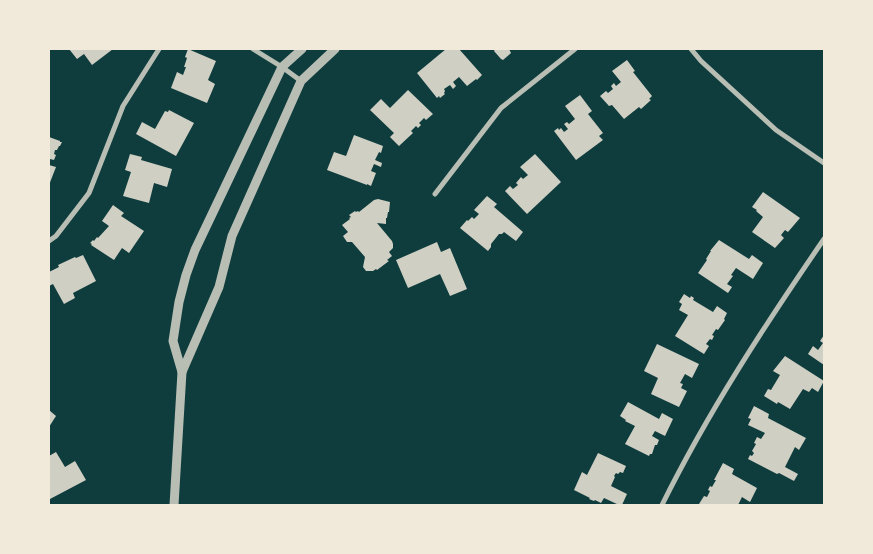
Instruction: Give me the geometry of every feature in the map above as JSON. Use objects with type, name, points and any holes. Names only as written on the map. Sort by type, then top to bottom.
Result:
[{"type":"street","points":[[49,241],[56,236],[88,193],[123,106],[159,49]]},
{"type":"street","points":[[253,49],[301,81]]},
{"type":"street","points":[[174,505],[182,372],[173,340],[186,274],[282,67],[302,49]]},
{"type":"street","points":[[182,372],[219,287],[232,236],[301,81],[335,49]]},
{"type":"street","points":[[435,194],[502,108],[575,49]]},
{"type":"street","points":[[691,49],[701,61],[776,130],[824,163]]},
{"type":"street","points":[[662,505],[683,462],[708,418],[785,296],[824,239]]},
{"type":"building","points":[[69,49],[113,49],[92,65],[84,54],[77,59]]},
{"type":"building","points":[[188,49],[216,61],[208,80],[215,84],[207,103],[171,88],[177,72],[183,75]]},
{"type":"building","points":[[446,49],[459,49],[482,75],[467,86],[459,77],[453,82],[456,86],[453,89],[450,85],[444,89],[445,94],[437,98],[417,73]]},
{"type":"building","points":[[495,49],[509,49],[511,53],[503,60],[494,51]]},
{"type":"building","points":[[627,60],[635,71],[633,72],[652,96],[649,99],[651,100],[641,109],[639,107],[624,119],[612,105],[609,106],[600,96],[606,91],[608,93],[613,89],[611,86],[614,83],[616,86],[621,82],[612,71]]},
{"type":"building","points":[[408,90],[433,114],[426,120],[424,118],[419,123],[421,125],[418,128],[416,126],[411,131],[413,133],[399,146],[390,137],[394,133],[370,110],[381,99],[390,108]]},
{"type":"building","points":[[580,95],[592,111],[588,114],[603,133],[599,136],[603,140],[576,160],[554,131],[561,128],[564,132],[568,129],[564,124],[567,122],[569,124],[575,119],[565,106]]},
{"type":"building","points":[[169,110],[194,123],[176,156],[136,134],[142,122],[155,129],[165,111],[168,112]]},
{"type":"building","points":[[354,135],[383,146],[381,153],[379,152],[375,160],[382,163],[381,167],[374,164],[371,171],[376,173],[371,186],[327,170],[334,152],[346,156]]},
{"type":"building","points":[[49,137],[62,142],[57,150],[55,150],[54,160],[50,159],[49,163]]},
{"type":"building","points":[[130,154],[142,157],[141,160],[172,169],[167,187],[154,183],[149,203],[123,196],[131,172],[125,170]]},
{"type":"building","points":[[535,154],[561,182],[527,214],[505,191],[510,186],[513,189],[518,185],[516,183],[521,177],[523,179],[528,175],[520,167]]},
{"type":"building","points":[[49,165],[56,167],[49,185]]},
{"type":"building","points":[[763,192],[800,218],[788,232],[785,230],[781,235],[784,238],[775,248],[752,232],[763,217],[752,207]]},
{"type":"building","points":[[487,196],[497,204],[494,207],[523,232],[516,241],[504,232],[499,234],[488,251],[460,228],[467,220],[472,217],[474,219],[479,214],[474,210]]},
{"type":"building","points":[[378,199],[390,202],[386,224],[377,223],[392,241],[393,248],[389,252],[392,256],[387,260],[389,261],[377,270],[366,271],[363,267],[365,257],[352,242],[347,242],[343,236],[348,232],[342,225],[350,219],[349,215],[355,211],[359,212]]},
{"type":"building","points":[[113,205],[124,213],[121,216],[144,231],[129,253],[122,248],[114,260],[90,243],[98,238],[109,226],[102,221]]},
{"type":"building","points":[[719,240],[749,259],[752,255],[763,263],[753,279],[736,268],[727,284],[732,287],[728,293],[698,273],[707,260],[710,251]]},
{"type":"building","points":[[437,242],[441,252],[450,248],[467,289],[450,296],[440,274],[408,288],[396,260]]},
{"type":"building","points":[[83,255],[96,281],[73,293],[75,298],[64,304],[53,284],[49,286],[49,272],[59,267],[58,265]]},
{"type":"building","points":[[684,294],[690,298],[691,296],[694,298],[693,300],[713,312],[717,306],[727,313],[725,320],[712,335],[714,336],[712,340],[710,339],[706,344],[709,346],[704,354],[675,336],[688,315],[679,310],[682,304],[679,302]]},
{"type":"building","points":[[824,335],[824,365],[808,354],[813,346],[818,350],[823,343],[820,341]]},
{"type":"building","points":[[657,344],[699,364],[692,378],[685,374],[680,383],[683,384],[681,388],[687,391],[679,407],[651,394],[658,378],[644,371]]},
{"type":"building","points":[[785,356],[824,381],[818,392],[812,388],[809,392],[803,389],[790,409],[764,396],[768,389],[771,390],[780,375],[773,371]]},
{"type":"building","points":[[628,402],[659,419],[662,413],[673,419],[665,436],[655,431],[652,436],[659,440],[649,456],[625,444],[635,426],[620,416]]},
{"type":"building","points":[[754,406],[769,414],[768,418],[806,438],[799,450],[795,447],[785,467],[798,474],[794,481],[748,459],[754,453],[752,451],[757,437],[761,439],[765,433],[748,425],[751,419],[748,418]]},
{"type":"building","points":[[49,410],[56,416],[49,427]]},
{"type":"building","points":[[56,452],[65,467],[75,461],[86,480],[50,499],[49,456]]},
{"type":"building","points":[[598,453],[626,466],[623,473],[616,473],[611,486],[627,494],[622,505],[604,498],[601,503],[594,501],[574,490],[582,472],[587,475]]},
{"type":"building","points":[[723,463],[734,469],[732,474],[757,488],[750,502],[742,497],[738,505],[699,504],[704,496],[707,497],[710,491],[708,490],[716,480],[714,480]]}]
